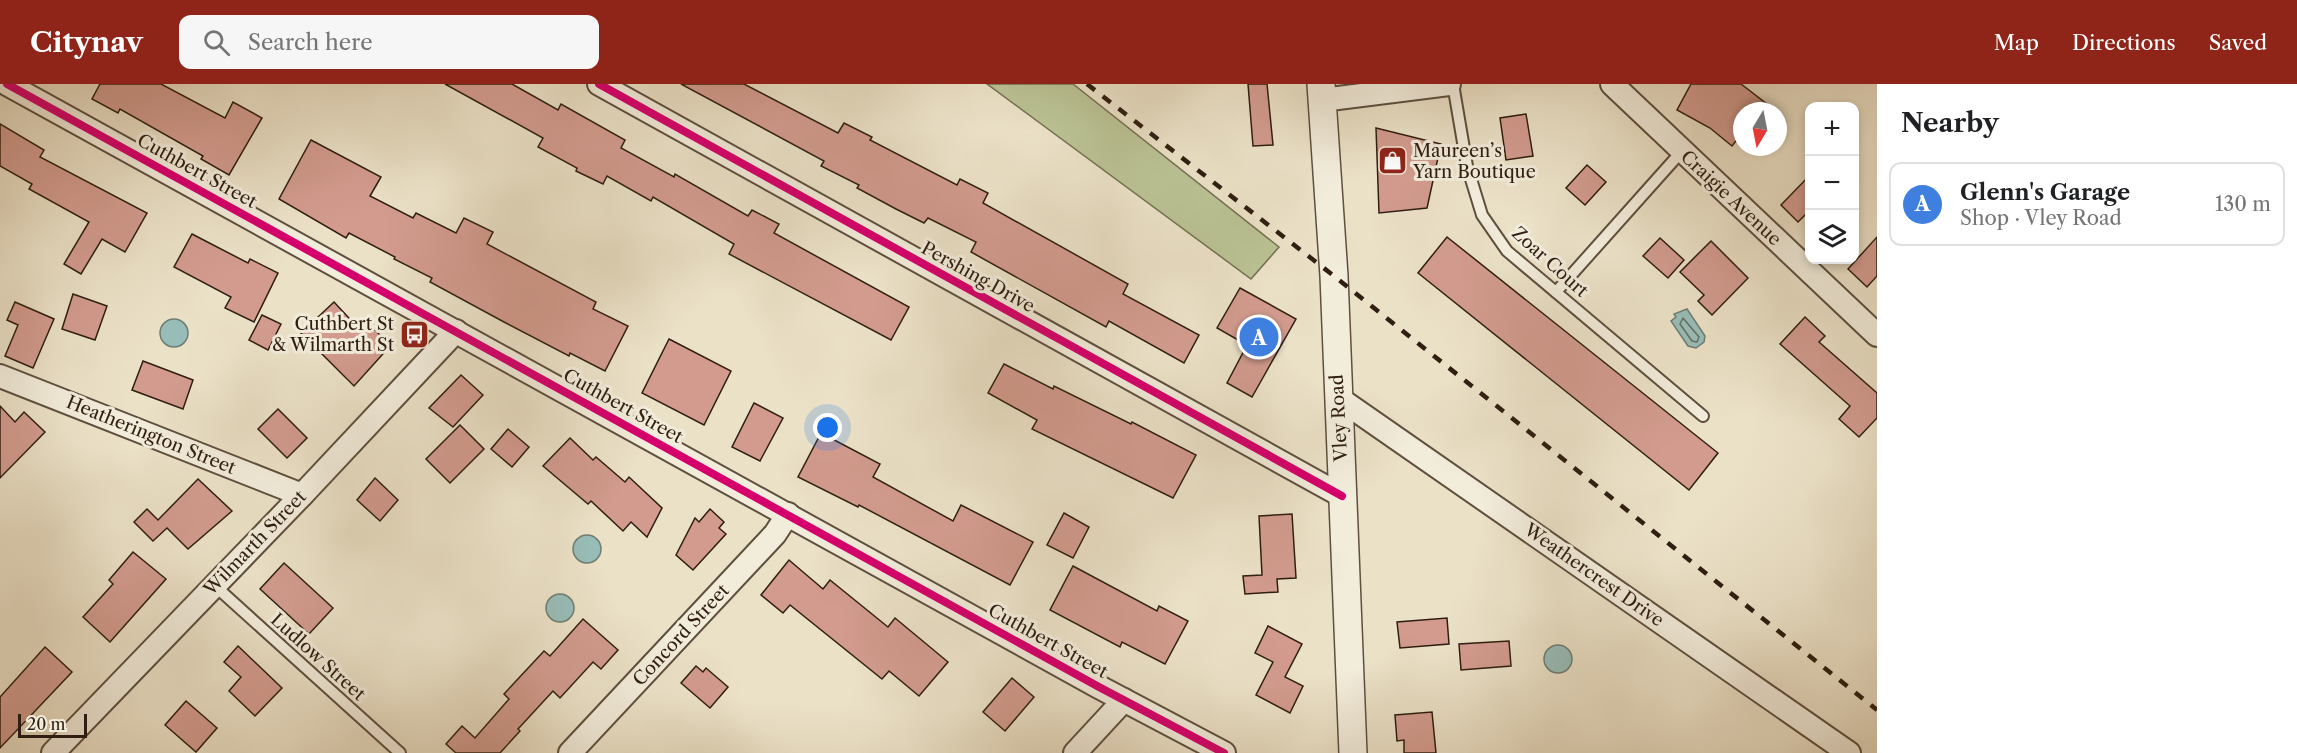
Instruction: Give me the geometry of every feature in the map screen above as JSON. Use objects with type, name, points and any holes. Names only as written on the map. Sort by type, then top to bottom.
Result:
[{"type":"street","name":"Cuthbert Street","points":[[7,84],[1224,753]]},
{"type":"street","name":"Pershing Drive","points":[[598,84],[1342,496]]},
{"type":"street","points":[[1321,92],[1451,84]]},
{"type":"street","name":"Craigie Avenue","points":[[1612,84],[1877,335]]},
{"type":"street","name":"Vley Road","points":[[1321,92],[1334,276],[1337,397],[1353,753]]},
{"type":"street","name":"Wilmarth Street","points":[[53,753],[302,495],[456,331]]},
{"type":"street","name":"Heatherington Street","points":[[0,376],[302,495]]},
{"type":"street","name":"Weathercrest Drive","points":[[1337,397],[1849,753]]},
{"type":"street","name":"Concord Street","points":[[570,753],[775,534],[788,514]]},
{"type":"street","points":[[1075,753],[1124,700]]},
{"type":"lane","name":"Zoar Court","points":[[1451,84],[1467,166],[1482,216],[1507,251],[1703,416]]},
{"type":"lane","points":[[1556,292],[1682,151]]},
{"type":"lane","name":"Ludlow Street","points":[[214,585],[400,753]]},
{"type":"green space","points":[[987,84],[1073,84],[1279,247],[1251,279]]},
{"type":"water","points":[[1687,309],[1705,336],[1704,342],[1696,348],[1688,346],[1671,321],[1676,317],[1674,314]]},
{"type":"water","points":[[174,319],[184,323],[188,333],[184,343],[174,347],[164,343],[160,333],[164,323]]},
{"type":"water","points":[[587,535],[597,539],[601,549],[597,559],[587,563],[577,559],[573,549],[577,539]]},
{"type":"water","points":[[560,594],[570,598],[574,608],[570,618],[560,622],[550,618],[546,608],[550,598]]},
{"type":"water","points":[[1558,645],[1568,649],[1572,659],[1568,669],[1558,673],[1548,669],[1544,659],[1548,649]]},
{"type":"building","points":[[100,84],[161,84],[225,118],[233,102],[262,118],[229,175],[201,159],[203,156],[120,109],[118,113],[92,99]]},
{"type":"building","points":[[445,84],[512,84],[558,110],[561,104],[625,140],[621,148],[674,177],[675,174],[748,216],[752,210],[779,224],[774,233],[909,307],[891,340],[729,254],[734,244],[653,197],[651,201],[607,176],[603,184],[576,171],[577,168],[538,147],[543,138]]},
{"type":"building","points":[[681,84],[744,84],[838,133],[844,123],[872,137],[870,140],[957,185],[960,179],[988,193],[983,203],[1128,284],[1123,294],[1199,335],[1184,363],[1109,321],[1106,327],[971,252],[976,242],[928,218],[924,223],[896,209],[857,188],[859,185],[821,166],[824,161]]},
{"type":"building","points":[[1248,84],[1267,84],[1273,145],[1253,146]]},
{"type":"building","points":[[1691,84],[1741,84],[1764,102],[1733,102],[1732,146],[1710,128],[1677,110]]},
{"type":"building","points":[[1526,114],[1533,156],[1506,160],[1500,118]]},
{"type":"building","points":[[0,124],[44,150],[40,157],[147,213],[125,252],[102,239],[81,274],[64,264],[89,222],[29,189],[32,184],[0,166]]},
{"type":"building","points":[[1376,128],[1441,144],[1427,208],[1379,213]]},
{"type":"building","points":[[311,140],[381,177],[370,196],[413,218],[416,213],[456,233],[464,218],[493,232],[487,244],[596,302],[593,309],[628,326],[605,371],[570,353],[569,356],[504,322],[430,282],[432,278],[394,259],[395,257],[349,233],[346,238],[279,199]]},
{"type":"building","points":[[1587,165],[1606,182],[1585,205],[1566,188]]},
{"type":"building","points":[[1805,180],[1805,215],[1798,222],[1781,205]]},
{"type":"building","points":[[192,234],[248,263],[250,259],[278,273],[254,322],[225,308],[231,297],[174,267]]},
{"type":"building","points":[[1447,237],[1718,453],[1689,490],[1418,273]]},
{"type":"building","points":[[1877,237],[1877,276],[1867,287],[1848,269],[1853,264],[1859,264],[1859,257]]},
{"type":"building","points":[[1660,238],[1684,260],[1668,278],[1643,256]]},
{"type":"building","points":[[1711,241],[1748,278],[1712,315],[1698,301],[1704,295],[1680,272]]},
{"type":"building","points":[[1240,288],[1296,319],[1252,397],[1227,383],[1247,345],[1217,328]]},
{"type":"building","points":[[73,294],[107,306],[95,340],[62,329]]},
{"type":"building","points":[[15,302],[54,319],[33,368],[5,356],[18,325],[7,320]]},
{"type":"building","points":[[334,302],[361,331],[368,324],[391,345],[354,386],[301,333]]},
{"type":"building","points":[[262,315],[281,324],[268,350],[249,340]]},
{"type":"building","points":[[1805,317],[1825,336],[1819,342],[1877,393],[1877,418],[1859,437],[1839,419],[1850,406],[1780,344]]},
{"type":"building","points":[[669,339],[731,371],[704,425],[642,393]]},
{"type":"building","points":[[143,361],[193,380],[183,409],[132,390]]},
{"type":"building","points":[[1004,364],[1053,389],[1054,386],[1131,424],[1132,422],[1196,455],[1173,498],[1032,429],[1037,420],[988,393]]},
{"type":"building","points":[[461,375],[483,395],[453,427],[429,408]]},
{"type":"building","points":[[754,403],[783,418],[760,461],[732,447]]},
{"type":"building","points":[[0,406],[15,422],[24,412],[45,432],[0,478]]},
{"type":"building","points":[[278,409],[307,438],[287,458],[258,429]]},
{"type":"building","points":[[460,425],[484,449],[450,483],[426,459]]},
{"type":"building","points":[[508,429],[529,447],[512,467],[491,449]]},
{"type":"building","points":[[821,433],[880,464],[873,477],[953,521],[961,505],[1033,542],[1010,585],[859,505],[858,507],[798,477]]},
{"type":"building","points":[[570,438],[593,460],[596,457],[625,482],[629,477],[662,508],[647,537],[631,522],[623,531],[591,501],[588,504],[543,466]]},
{"type":"building","points":[[375,478],[398,500],[380,521],[357,500]]},
{"type":"building","points":[[198,479],[232,511],[188,549],[167,528],[153,541],[134,522],[147,509],[158,520]]},
{"type":"building","points":[[710,509],[724,522],[719,528],[726,534],[693,570],[676,555],[695,518],[699,522]]},
{"type":"building","points":[[1064,513],[1089,527],[1073,558],[1047,545]]},
{"type":"building","points":[[1292,514],[1296,578],[1277,579],[1278,592],[1245,594],[1243,576],[1262,575],[1259,516]]},
{"type":"building","points":[[133,552],[166,579],[110,642],[83,617],[113,584],[109,580]]},
{"type":"building","points":[[789,560],[823,589],[830,580],[888,627],[895,618],[948,662],[919,696],[889,671],[882,679],[790,605],[783,613],[761,595]]},
{"type":"building","points":[[284,563],[333,608],[309,634],[260,589]]},
{"type":"building","points":[[1073,566],[1157,611],[1159,606],[1188,621],[1165,664],[1122,642],[1120,647],[1050,610]]},
{"type":"building","points":[[1447,618],[1449,644],[1400,648],[1397,622]]},
{"type":"building","points":[[583,619],[618,650],[601,669],[593,662],[560,698],[553,691],[518,729],[520,731],[500,753],[456,753],[446,744],[462,726],[475,738],[509,699],[504,694],[544,651],[550,656]]},
{"type":"building","points":[[1268,626],[1302,644],[1285,677],[1303,686],[1290,713],[1256,695],[1273,662],[1255,653]]},
{"type":"building","points":[[1509,641],[1511,666],[1461,670],[1459,644]]},
{"type":"building","points":[[238,646],[282,688],[255,716],[229,691],[241,677],[224,662]]},
{"type":"building","points":[[45,647],[72,672],[0,748],[0,697]]},
{"type":"building","points":[[696,666],[703,672],[706,668],[728,687],[710,708],[681,683]]},
{"type":"building","points":[[1012,678],[1034,697],[1005,731],[983,712]]},
{"type":"building","points":[[186,701],[217,728],[196,752],[165,725]]},
{"type":"building","points":[[1432,712],[1436,753],[1404,753],[1404,740],[1397,741],[1395,715]]},
{"type":"railway","points":[[1087,84],[1334,276],[1877,710]]},
{"type":"cycle path","points":[[7,84],[1099,687],[1224,753]]},
{"type":"cycle path","points":[[599,84],[1342,496]]},
{"type":"place","name":"Maureen’s Yarn Boutique","points":[[1392,161]]},
{"type":"place","name":"Cuthbert St & Wilmarth St","points":[[415,334]]},
{"type":"place","name":"Glenn's Garage","points":[[1259,337]]}]
